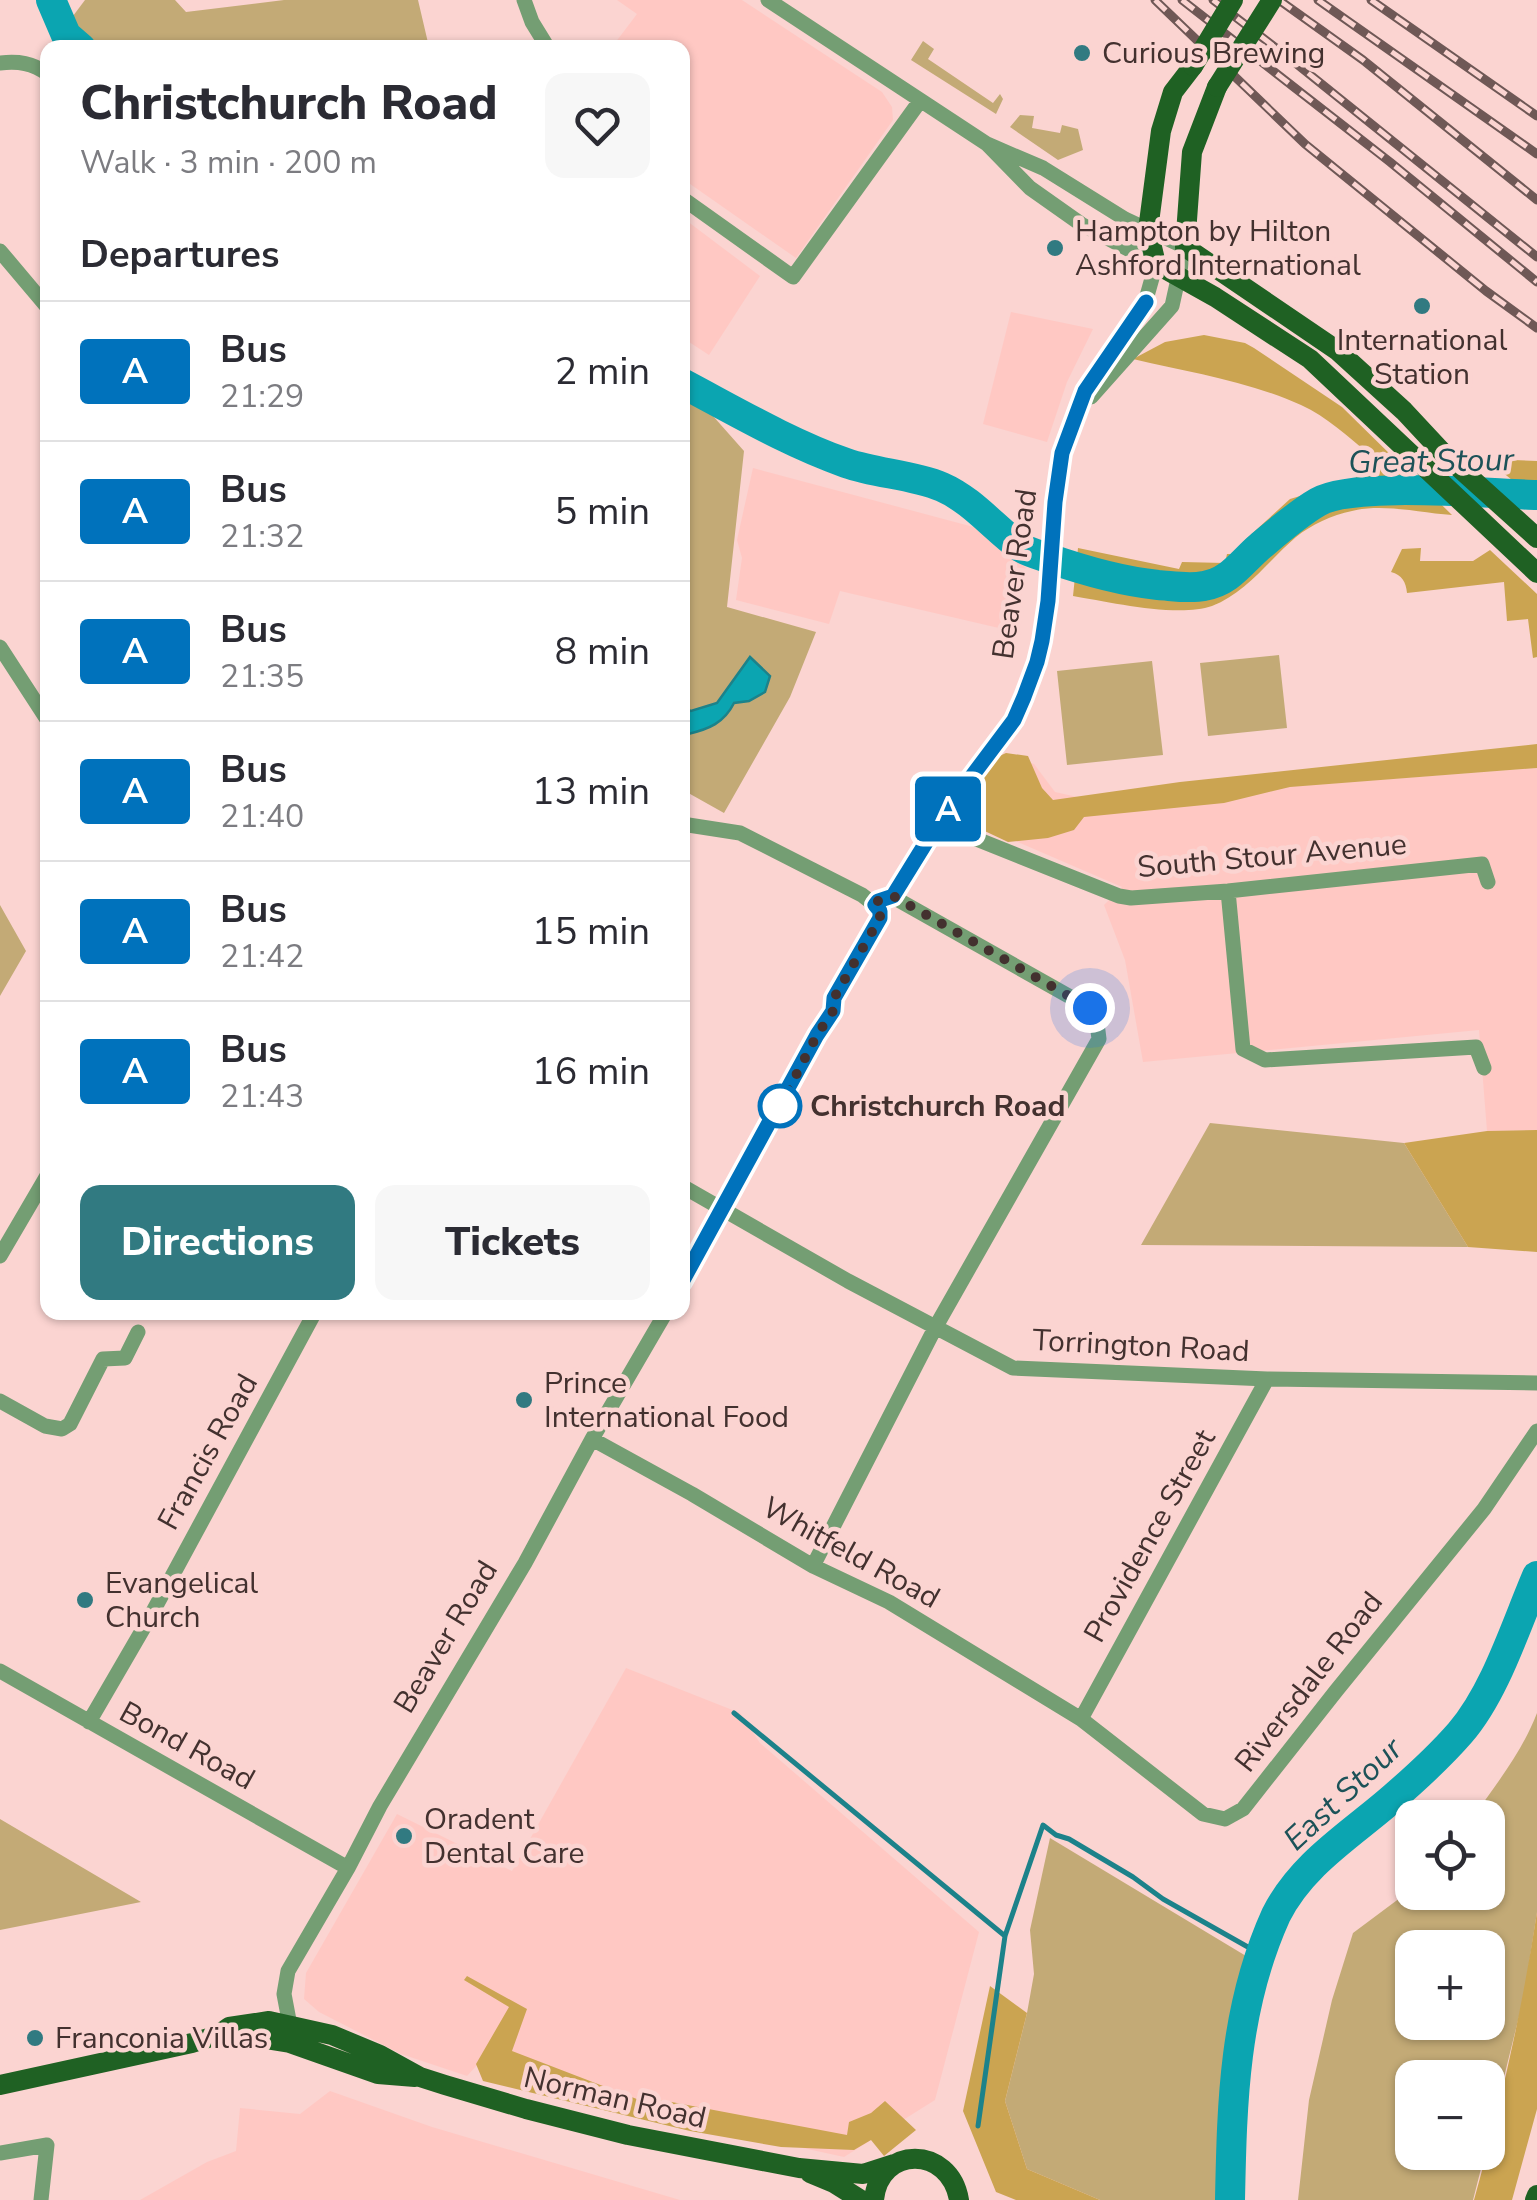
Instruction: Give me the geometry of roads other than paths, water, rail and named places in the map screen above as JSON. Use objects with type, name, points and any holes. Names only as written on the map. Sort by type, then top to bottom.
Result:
[{"type":"main road","points":[[1234,0],[1173,92],[1161,132],[1148,230],[1156,264],[1216,297],[1310,360],[1537,574]]},
{"type":"main road","name":"Beaver Road","points":[[1184,247],[1192,152],[1216,87],[1272,0]]},
{"type":"main road","points":[[1184,247],[1338,350],[1537,538]]},
{"type":"main road","points":[[0,2084],[218,2036],[231,2040],[267,2030],[291,2034]]},
{"type":"main road","name":"Norman Road","points":[[291,2034],[378,2074],[420,2078],[628,2135],[799,2168],[863,2174],[910,2159],[932,2162],[950,2175],[962,2196]]},
{"type":"main road","points":[[874,2200],[878,2181],[894,2164]]},
{"type":"main road","name":"Norman Road","points":[[799,2168],[861,2200]]},
{"type":"street","points":[[524,0],[543,40]]},
{"type":"street","points":[[768,0],[987,144],[1043,168],[1125,219],[1184,247]]},
{"type":"street","points":[[0,63],[16,61],[40,69]]},
{"type":"street","points":[[690,204],[793,276],[920,101]]},
{"type":"street","points":[[987,144],[1030,188],[1081,224],[1156,264]]},
{"type":"street","name":"Beaver Road","points":[[1070,430],[1095,391],[1172,306],[1184,247]]},
{"type":"street","points":[[0,251],[40,298]]},
{"type":"street","name":"Beaver Road","points":[[945,821],[948,808],[1014,720],[1037,662],[1062,453],[1085,391],[1146,302],[1156,264]]},
{"type":"street","points":[[0,647],[40,709]]},
{"type":"street","name":"South Stour Avenue","points":[[945,821],[956,832],[1131,898],[1482,864],[1488,882]]},
{"type":"street","points":[[690,825],[740,832],[862,894],[880,911],[880,918],[834,998],[833,1011],[690,1268]]},
{"type":"street","points":[[1228,891],[1242,1048],[1266,1060],[1476,1047],[1484,1068]]},
{"type":"street","points":[[812,1566],[935,1328],[1099,1038],[1090,1008],[893,896],[875,905]]},
{"type":"street","points":[[0,1256],[40,1188]]},
{"type":"street","points":[[690,1190],[723,1208]]},
{"type":"street","name":"Torrington Road","points":[[723,1208],[1013,1368],[1266,1379],[1537,1383]]},
{"type":"street","name":"Francis Road","points":[[89,1722],[310,1320]]},
{"type":"street","name":"Beaver Road","points":[[267,2030],[284,1994],[288,1970],[661,1320]]},
{"type":"street","points":[[0,1401],[45,1426],[62,1429],[70,1424],[103,1359],[125,1358],[138,1332]]},
{"type":"street","name":"Providence Street","points":[[1081,1719],[1266,1379]]},
{"type":"street","name":"Riversdale Road","points":[[1081,1719],[1203,1814],[1225,1819],[1235,1816],[1484,1509],[1537,1432]]},
{"type":"street","name":"Whitfeld Road","points":[[592,1439],[812,1566],[889,1602],[1081,1719]]},
{"type":"street","name":"Bond Road","points":[[0,1671],[348,1868]]},
{"type":"street","points":[[284,1994],[291,2034]]},
{"type":"street","points":[[0,2152],[48,2137],[41,2200]]},
{"type":"water","points":[[750,657],[770,676],[765,692],[749,701],[734,703],[721,720],[690,733],[690,710],[717,703]]},
{"type":"waterway","name":"Great Stour","points":[[51,0],[72,40]]},
{"type":"waterway","name":"Great Stour","points":[[690,387],[825,455],[942,487],[1026,550],[1089,571],[1144,583],[1193,587],[1220,581],[1295,518],[1318,502],[1336,496],[1391,490],[1537,495]]},
{"type":"waterway","name":"East Stour","points":[[1230,2200],[1238,2055],[1251,1985],[1276,1915],[1314,1865],[1420,1774],[1472,1717],[1504,1658],[1537,1576]]},
{"type":"waterway","points":[[734,1713],[1005,1936]]},
{"type":"waterway","points":[[978,2126],[1005,1936],[1043,1825],[1262,1955]]},
{"type":"railway","points":[[1155,0],[1305,144],[1537,328]]},
{"type":"railway","points":[[1182,0],[1537,282]]},
{"type":"railway","points":[[1213,0],[1537,257]]},
{"type":"railway","points":[[1279,0],[1363,60],[1537,200]]},
{"type":"railway","points":[[1318,0],[1537,154]]},
{"type":"railway","points":[[1371,0],[1537,116]]},
{"type":"place","name":"Curious Brewing","points":[[1082,53]]},
{"type":"place","name":"Hampton by Hilton Ashford International","points":[[1055,248]]},
{"type":"place","name":"International Station","points":[[1422,306]]},
{"type":"place","name":"Christchurch Road","points":[[780,1106]]},
{"type":"place","name":"Prince International Food","points":[[524,1400]]},
{"type":"place","name":"Evangelical Church","points":[[85,1600]]},
{"type":"place","name":"Oradent Dental Care","points":[[404,1836]]},
{"type":"place","name":"Franconia Villas","points":[[35,2038]]}]
